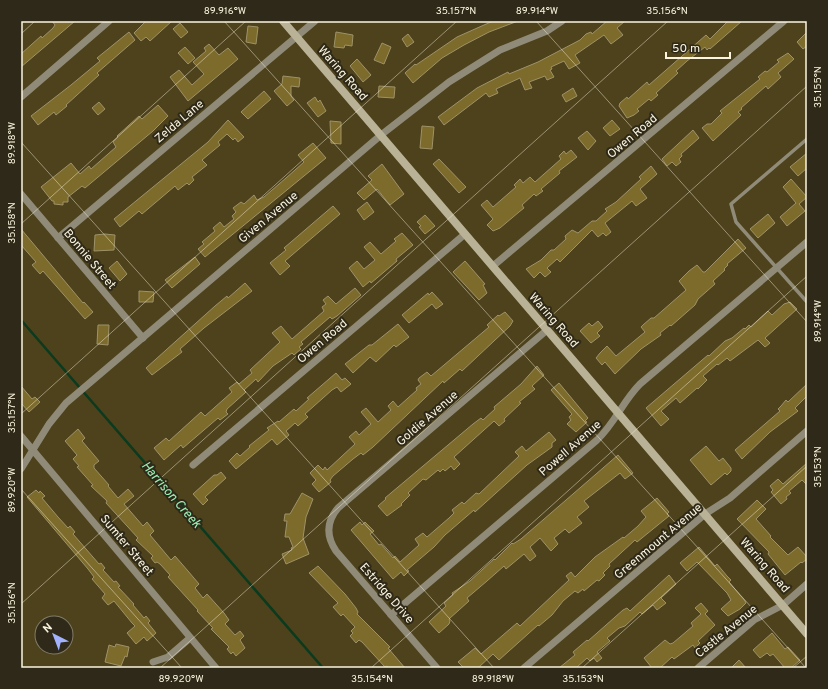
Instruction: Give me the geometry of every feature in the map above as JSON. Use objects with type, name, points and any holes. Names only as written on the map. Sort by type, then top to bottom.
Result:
[{"type":"street","points":[[21,97],[109,21]]},
{"type":"street","name":"Waring Road","points":[[283,21],[783,604],[807,634]]},
{"type":"street","name":"Zelda Lane","points":[[58,238],[315,21]]},
{"type":"street","name":"Given Avenue","points":[[21,469],[55,416],[72,398],[381,135],[449,82],[500,50],[547,31],[562,21]]},
{"type":"street","name":"Owen Road","points":[[492,266],[784,21]]},
{"type":"street","name":"Bonnie Street","points":[[21,194],[143,338]]},
{"type":"street","name":"Owen Road","points":[[193,465],[465,234]]},
{"type":"street","name":"Powell Avenue","points":[[392,615],[597,440],[609,428],[627,398],[640,384],[807,242]]},
{"type":"street","name":"Goldie Avenue","points":[[328,528],[332,516],[338,508],[547,330]]},
{"type":"street","name":"Greenmount Avenue","points":[[524,668],[705,514],[730,498],[807,431]]},
{"type":"street","name":"Sumter Street","points":[[21,436],[216,668]]},
{"type":"street","name":"Estridge Drive","points":[[328,528],[330,541],[336,551],[437,668]]},
{"type":"street","name":"Castle Avenue","points":[[698,668],[754,620],[783,604],[807,584]]},
{"type":"street","points":[[153,662],[168,657],[190,638]]},
{"type":"lane","points":[[807,139],[731,204],[736,222],[807,302]]},
{"type":"building","points":[[52,21],[75,21],[21,67],[21,54],[41,36],[42,38],[53,28],[55,25]]},
{"type":"building","points":[[146,21],[172,21],[150,41],[146,37],[141,41],[134,33]]},
{"type":"building","points":[[493,21],[518,21],[489,32],[464,45],[442,58],[413,83],[405,73],[415,64],[416,65],[457,37]]},
{"type":"building","points":[[607,21],[625,21],[617,28],[623,35],[611,44],[604,35],[575,55],[580,63],[569,69],[564,61],[551,67],[552,69],[550,70],[554,77],[547,80],[545,76],[529,82],[532,88],[525,90],[520,78],[496,89],[498,93],[489,97],[486,93],[444,125],[438,117],[477,88],[508,72],[509,74],[538,62],[580,40],[586,34],[591,32],[592,34]]},
{"type":"building","points":[[728,21],[742,21],[710,49],[709,48],[707,50],[705,47],[687,61],[676,71],[678,73],[656,93],[658,95],[651,101],[649,99],[637,109],[639,111],[627,118],[619,106],[620,103],[627,97],[628,99],[647,82],[649,85],[706,35],[710,39]]},
{"type":"building","points":[[180,23],[188,32],[181,38],[173,29]]},
{"type":"building","points":[[248,26],[258,27],[256,44],[246,42]]},
{"type":"building","points":[[129,32],[135,40],[97,73],[99,75],[66,105],[67,106],[56,115],[54,112],[38,125],[31,116],[100,61],[97,58]]},
{"type":"building","points":[[336,32],[353,35],[352,46],[345,45],[344,48],[334,47]]},
{"type":"building","points":[[807,32],[807,46],[803,49],[797,42]]},
{"type":"building","points":[[408,34],[414,42],[407,47],[402,39]]},
{"type":"building","points":[[382,43],[391,47],[384,64],[374,60]]},
{"type":"building","points":[[209,44],[219,55],[228,48],[238,59],[188,101],[170,77],[179,70],[192,85],[204,74],[193,62],[206,51],[204,48]]},
{"type":"building","points":[[185,47],[195,58],[188,64],[178,53]]},
{"type":"building","points":[[788,53],[794,59],[778,73],[781,77],[768,89],[766,86],[741,108],[742,109],[738,112],[741,115],[713,141],[702,128],[707,124],[711,124],[722,113],[720,111],[760,79],[758,77],[765,71],[767,72],[779,62],[777,60]]},
{"type":"building","points":[[357,59],[371,75],[363,82],[350,66]]},
{"type":"building","points":[[283,76],[300,78],[299,87],[291,86],[291,96],[294,100],[287,106],[274,91],[282,84]]},
{"type":"building","points":[[379,86],[395,87],[394,98],[378,97]]},
{"type":"building","points":[[573,88],[577,96],[566,102],[562,95]]},
{"type":"building","points":[[264,91],[271,99],[248,119],[241,112]]},
{"type":"building","points":[[315,97],[318,102],[320,100],[326,111],[318,117],[307,103]]},
{"type":"building","points":[[99,102],[105,109],[98,115],[92,108]]},
{"type":"building","points":[[158,105],[168,116],[153,131],[85,188],[82,186],[68,197],[68,202],[63,202],[63,205],[54,204],[54,201],[52,201],[41,187],[71,163],[80,174],[89,166],[91,169],[116,147],[113,142],[118,137],[117,136],[139,116],[142,119]]},
{"type":"building","points":[[228,120],[244,137],[238,142],[235,138],[233,140],[227,134],[218,142],[220,145],[202,160],[207,165],[192,177],[194,180],[189,185],[187,183],[178,190],[175,186],[142,214],[139,211],[120,227],[114,219],[208,142]]},
{"type":"building","points":[[612,120],[620,129],[610,136],[603,128]]},
{"type":"building","points":[[330,121],[341,122],[341,144],[331,143]]},
{"type":"building","points":[[422,126],[434,127],[432,149],[420,148]]},
{"type":"building","points":[[693,130],[699,138],[681,154],[682,156],[679,159],[681,162],[676,166],[672,162],[667,166],[662,159]]},
{"type":"building","points":[[587,131],[596,141],[588,150],[578,138]]},
{"type":"building","points":[[313,143],[326,158],[205,257],[198,249],[204,244],[202,242],[215,231],[213,228],[220,222],[224,227],[234,219],[232,216],[236,212],[233,208],[241,202],[244,204],[254,195],[257,200],[264,197],[304,162],[298,155]]},
{"type":"building","points":[[571,150],[577,157],[559,171],[560,173],[541,189],[543,191],[536,196],[534,194],[522,205],[524,208],[500,228],[493,231],[487,225],[493,219],[481,205],[487,200],[493,207],[516,187],[514,185],[520,179],[523,183],[530,177],[535,182],[561,159],[559,156],[564,151],[566,154]]},
{"type":"building","points":[[807,153],[807,168],[798,176],[790,167]]},
{"type":"building","points":[[439,159],[466,187],[459,193],[433,164]]},
{"type":"building","points":[[382,164],[404,194],[390,205],[377,189],[364,200],[357,193],[372,180],[368,176]]},
{"type":"building","points":[[651,166],[657,174],[640,189],[647,198],[636,206],[632,201],[605,223],[611,232],[606,236],[603,233],[598,237],[592,230],[560,262],[557,259],[547,268],[551,272],[545,277],[540,272],[534,278],[526,269],[541,260],[551,250],[554,250],[566,239],[565,236],[572,230],[578,233],[592,221],[596,221],[607,211],[605,209],[616,202],[641,179],[639,177]]},
{"type":"building","points":[[791,179],[807,197],[799,204],[805,211],[787,226],[780,217],[796,203],[783,187]]},
{"type":"building","points":[[367,202],[374,212],[364,220],[357,210]]},
{"type":"building","points":[[333,206],[340,214],[285,261],[290,266],[280,275],[270,263],[286,250],[284,248]]},
{"type":"building","points":[[768,214],[775,223],[758,238],[750,229]]},
{"type":"building","points":[[425,215],[435,226],[425,234],[417,222]]},
{"type":"building","points":[[21,229],[83,303],[84,302],[93,312],[85,319],[43,271],[40,274],[32,265],[36,262],[21,245]]},
{"type":"building","points":[[402,233],[413,245],[371,283],[370,281],[363,287],[349,268],[357,261],[364,269],[375,260],[364,247],[370,242],[381,254],[396,241],[394,239]]},
{"type":"building","points":[[95,235],[115,235],[114,250],[94,251]]},
{"type":"building","points":[[738,239],[746,248],[727,264],[728,265],[724,269],[725,270],[713,281],[715,284],[698,299],[695,305],[671,326],[670,325],[660,333],[661,335],[641,349],[615,374],[605,362],[602,365],[596,358],[607,346],[616,356],[645,332],[641,327],[643,325],[651,318],[654,318],[686,290],[679,281],[689,271],[697,265],[703,272],[705,272]]},
{"type":"building","points":[[195,257],[200,264],[172,288],[165,280]]},
{"type":"building","points":[[117,261],[127,274],[120,281],[109,268]]},
{"type":"building","points":[[465,261],[485,284],[483,285],[487,293],[479,300],[453,272]]},
{"type":"building","points":[[245,283],[252,291],[204,328],[180,349],[182,352],[152,375],[146,368],[215,306],[227,296],[228,298]]},
{"type":"building","points":[[355,288],[361,295],[337,316],[332,319],[330,317],[301,342],[303,344],[299,347],[301,349],[294,355],[292,353],[273,366],[258,382],[256,379],[244,390],[246,392],[227,409],[226,412],[228,414],[220,420],[218,418],[183,448],[181,445],[164,460],[154,448],[166,438],[169,441],[201,412],[205,416],[232,392],[229,388],[237,382],[239,384],[252,373],[250,370],[280,342],[272,333],[281,326],[292,339],[324,311],[322,307],[326,304],[323,300],[328,296],[336,304]]},
{"type":"building","points":[[139,291],[154,292],[153,302],[139,302]]},
{"type":"building","points":[[432,292],[443,304],[436,309],[432,304],[409,323],[402,315],[428,293],[429,295]]},
{"type":"building","points":[[790,302],[797,309],[765,338],[770,343],[765,347],[758,340],[730,361],[727,358],[718,365],[717,364],[703,376],[707,380],[698,389],[697,388],[680,403],[676,398],[661,411],[669,419],[661,426],[646,408],[725,341],[732,338],[749,325],[751,327],[768,311],[772,315],[784,304]]},
{"type":"building","points":[[505,312],[513,321],[510,326],[462,371],[460,369],[444,383],[443,381],[373,447],[363,455],[361,453],[333,476],[330,480],[331,482],[319,492],[312,484],[316,480],[310,473],[318,465],[323,470],[325,467],[327,470],[355,444],[349,437],[356,431],[359,435],[371,424],[361,412],[366,408],[378,422],[391,410],[388,406],[393,401],[398,407],[417,390],[416,388],[421,384],[418,380],[419,378],[427,372],[431,376],[489,327],[487,325],[498,315],[499,316]]},
{"type":"building","points":[[598,321],[603,327],[597,333],[600,336],[591,343],[580,331],[589,323],[592,326]]},
{"type":"building","points":[[398,324],[409,337],[396,347],[394,345],[376,362],[370,357],[353,373],[345,364]]},
{"type":"building","points":[[98,325],[109,325],[108,345],[97,344]]},
{"type":"building","points":[[537,366],[544,375],[532,386],[535,389],[519,402],[521,403],[504,419],[505,421],[499,426],[494,421],[454,457],[460,464],[454,470],[451,466],[445,471],[443,469],[440,472],[438,470],[426,480],[423,479],[408,493],[410,495],[401,504],[402,505],[387,516],[378,506],[386,499],[385,498],[473,424],[481,418],[483,420],[495,409],[494,407],[521,384]]},
{"type":"building","points":[[336,373],[342,380],[345,378],[351,384],[341,392],[337,387],[332,390],[305,414],[308,417],[298,426],[295,423],[286,431],[289,435],[277,445],[272,439],[236,469],[229,461],[237,453],[240,456],[250,447],[249,446],[269,430],[267,428],[278,421],[279,422],[294,409],[296,411],[309,399],[307,398]]},
{"type":"building","points":[[559,383],[588,418],[585,421],[587,422],[576,432],[567,424],[571,420],[569,417],[572,414],[551,390]]},
{"type":"building","points":[[807,384],[807,396],[795,408],[798,411],[770,432],[742,459],[735,450],[780,411],[778,409],[786,400],[788,402]]},
{"type":"building","points":[[21,386],[32,399],[35,397],[40,402],[29,412],[21,403]]},
{"type":"building","points":[[78,429],[85,438],[82,441],[99,461],[94,465],[94,468],[109,485],[108,486],[118,498],[128,489],[134,496],[124,504],[143,526],[147,522],[154,531],[150,535],[171,560],[175,556],[199,584],[195,588],[203,598],[207,594],[224,613],[229,620],[225,624],[235,635],[240,631],[244,636],[240,640],[245,648],[236,656],[233,652],[231,654],[227,649],[229,647],[211,629],[213,628],[168,577],[170,575],[160,564],[157,562],[155,563],[151,558],[153,556],[136,540],[138,538],[106,503],[107,501],[91,486],[93,485],[77,467],[79,466],[73,459],[77,455],[65,441]]},
{"type":"building","points":[[549,432],[556,440],[552,443],[552,447],[527,465],[475,512],[474,510],[445,535],[434,547],[407,570],[409,571],[404,576],[401,572],[393,579],[351,530],[360,522],[362,525],[365,522],[374,531],[370,534],[379,545],[381,544],[393,558],[395,556],[400,562],[419,545],[415,539],[423,533],[427,537],[454,513],[452,510],[462,502],[464,504],[476,493],[479,494],[519,456],[515,452],[522,446],[526,451]]},
{"type":"building","points":[[706,446],[719,461],[723,458],[731,468],[731,471],[727,475],[725,473],[711,485],[690,460]]},
{"type":"building","points":[[618,455],[633,473],[625,479],[620,473],[584,501],[589,507],[577,517],[582,523],[569,533],[565,529],[554,538],[558,544],[551,551],[540,538],[530,547],[536,556],[530,561],[524,554],[506,569],[504,566],[467,598],[469,601],[449,619],[449,624],[439,633],[429,622],[446,606],[444,603],[453,595],[452,593],[470,581],[494,559],[495,560],[512,543],[513,544],[521,539]]},
{"type":"building","points":[[807,463],[807,485],[802,480],[789,491],[791,493],[781,504],[771,492],[773,490],[770,486],[778,479],[783,484]]},
{"type":"building","points":[[221,472],[226,478],[205,497],[208,500],[203,505],[193,494],[214,475]]},
{"type":"building","points":[[36,490],[39,493],[40,491],[45,496],[42,498],[68,528],[70,526],[75,532],[73,534],[99,564],[101,563],[105,568],[103,570],[114,582],[116,581],[120,586],[118,587],[134,604],[133,605],[144,618],[146,616],[150,621],[148,623],[156,633],[147,641],[144,637],[136,644],[127,633],[135,626],[114,601],[108,605],[102,598],[105,594],[92,579],[94,577],[27,497]]},
{"type":"building","points":[[302,493],[313,499],[306,517],[303,538],[309,554],[286,564],[282,554],[292,550],[291,548],[293,547],[289,537],[285,537],[287,521],[284,521],[285,514],[290,514]]},
{"type":"building","points":[[657,498],[669,512],[667,514],[669,516],[637,542],[635,540],[609,564],[610,566],[603,573],[605,575],[599,581],[597,580],[584,591],[583,589],[578,593],[575,591],[563,601],[552,615],[539,626],[538,625],[499,660],[493,654],[478,668],[464,668],[458,662],[475,648],[481,654],[517,623],[520,626],[569,580],[566,576],[571,572],[575,577],[595,557],[623,537],[624,538],[638,526],[646,517],[641,511]]},
{"type":"building","points":[[757,500],[766,509],[756,519],[771,536],[770,537],[788,555],[798,547],[807,557],[807,559],[785,575],[768,554],[769,552],[737,519]]},
{"type":"building","points":[[699,547],[715,566],[717,564],[731,580],[729,582],[746,603],[740,609],[728,616],[721,609],[731,600],[727,593],[697,562],[687,571],[680,563]]},
{"type":"building","points":[[318,566],[345,594],[356,608],[358,612],[357,614],[390,647],[388,648],[405,668],[385,667],[362,642],[359,640],[356,643],[350,636],[353,633],[351,631],[355,627],[343,614],[341,616],[333,607],[338,603],[309,573]]},
{"type":"building","points":[[669,575],[676,584],[661,598],[666,603],[657,610],[653,605],[642,614],[640,612],[625,626],[619,628],[607,638],[610,641],[597,652],[602,658],[597,662],[594,658],[590,661],[587,658],[576,668],[559,668],[575,655],[573,652],[587,640],[588,641],[623,610],[627,608],[630,611]]},
{"type":"building","points":[[701,603],[708,611],[705,614],[715,625],[698,641],[700,643],[695,648],[693,645],[674,659],[672,657],[660,668],[652,668],[644,658],[665,640],[670,644],[673,643],[693,626],[691,623],[701,614],[695,608]]},
{"type":"building","points":[[772,633],[785,649],[788,647],[800,660],[791,668],[785,668],[773,654],[770,656],[767,653],[760,658],[753,650]]},
{"type":"building","points":[[116,644],[129,647],[127,657],[125,656],[121,666],[105,662],[109,645],[115,647]]},
{"type":"building","points":[[739,660],[746,668],[731,668]]},
{"type":"waterway","name":"Harrison Creek","points":[[21,320],[323,668]]}]
